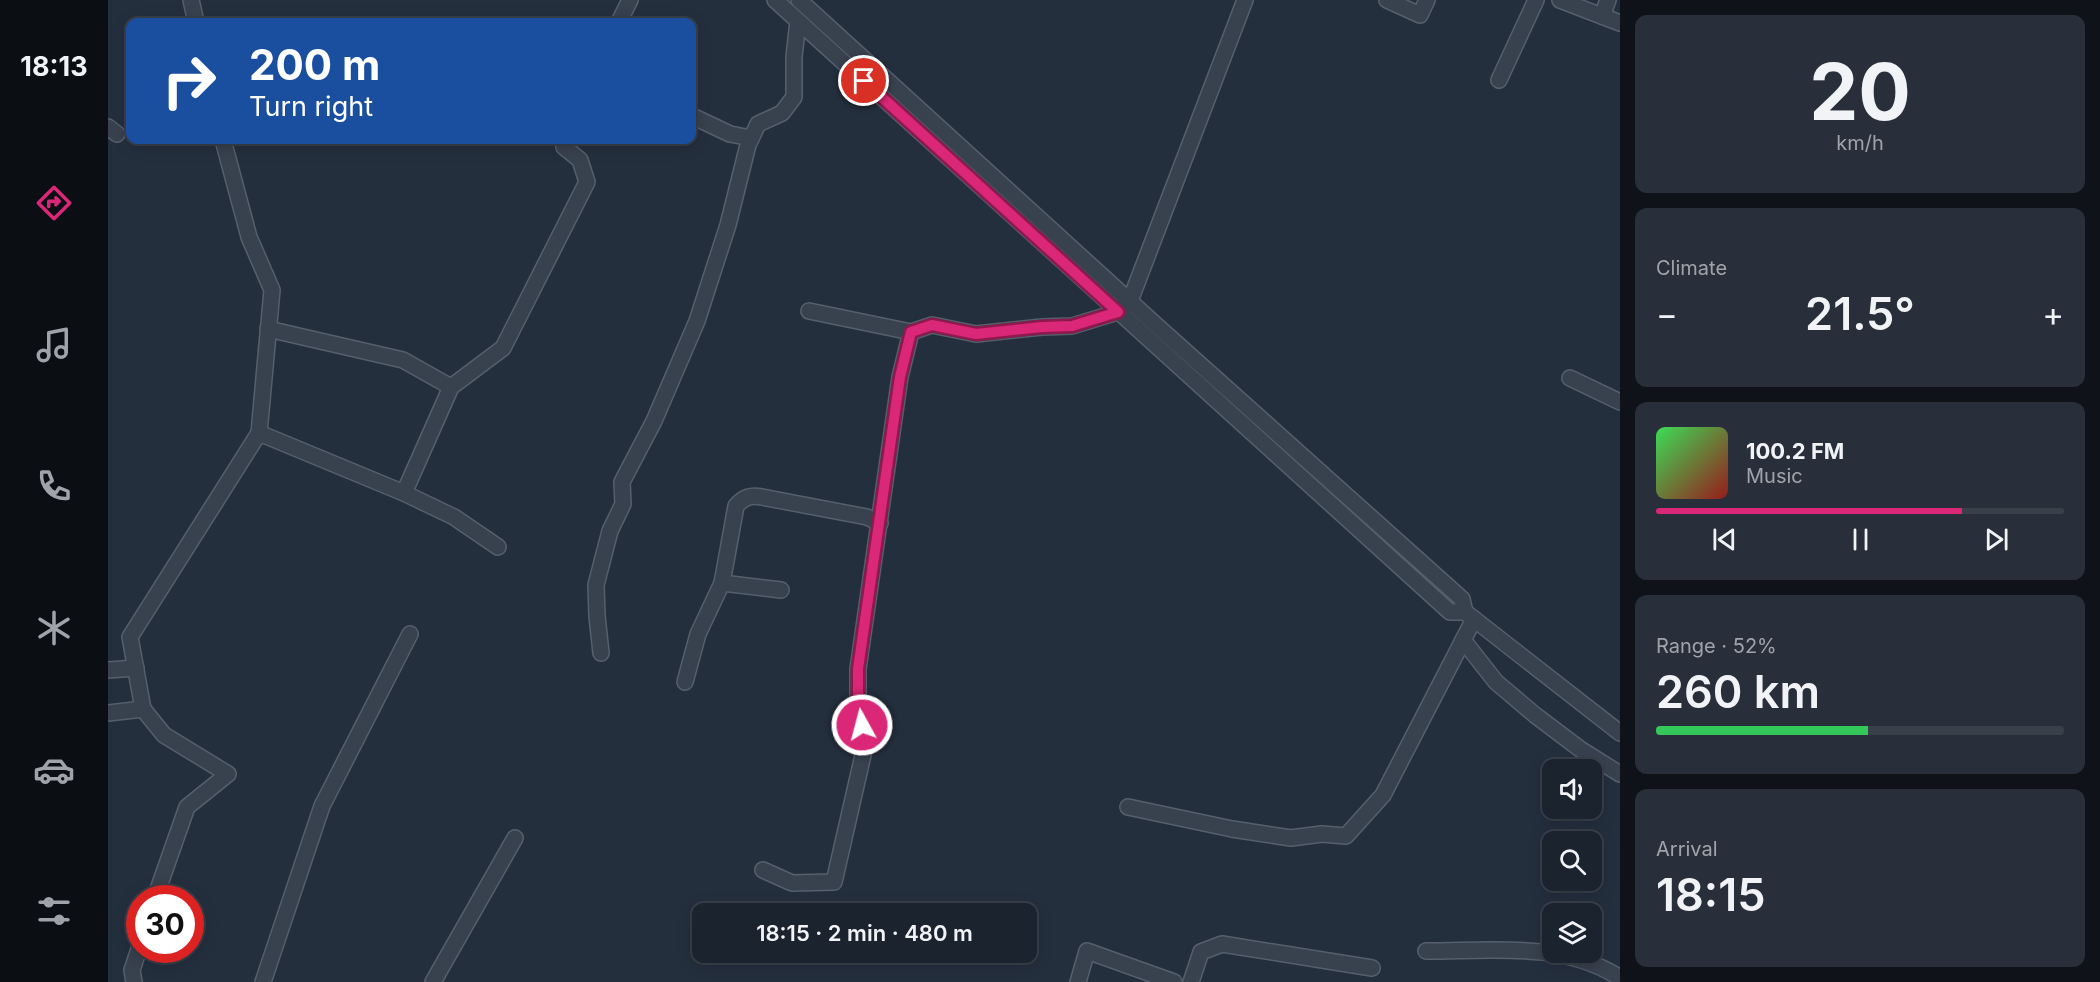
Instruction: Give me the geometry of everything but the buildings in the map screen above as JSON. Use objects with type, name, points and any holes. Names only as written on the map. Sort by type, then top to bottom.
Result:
[{"type":"street","points":[[191,0],[195,18]]},
{"type":"street","points":[[621,18],[630,0]]},
{"type":"street","points":[[775,0],[1124,306]]},
{"type":"street","points":[[799,0],[1450,612],[1470,616],[1620,733]]},
{"type":"street","points":[[810,311],[911,332],[932,325],[976,334],[1072,326],[1124,306],[1245,0]]},
{"type":"street","points":[[1387,0],[1420,15],[1427,0]]},
{"type":"street","points":[[1500,80],[1536,0]]},
{"type":"street","points":[[1560,0],[1620,23]]},
{"type":"street","points":[[1602,16],[1608,0]]},
{"type":"street","points":[[602,653],[596,585],[610,531],[623,504],[622,482],[654,421],[697,321],[758,124],[782,113],[794,97],[794,57],[798,21]]},
{"type":"street","points":[[696,118],[730,134],[752,138]]},
{"type":"street","points":[[160,885],[187,807],[228,774],[164,735],[143,709],[130,637],[260,433],[272,290],[249,237],[224,144]]},
{"type":"street","points":[[404,493],[451,387],[503,348],[587,182],[580,160],[564,147],[566,144]]},
{"type":"street","points":[[268,329],[403,360],[451,387]]},
{"type":"street","points":[[763,870],[792,883],[834,882],[866,742],[858,708],[858,669],[900,377],[911,332]]},
{"type":"street","points":[[1569,378],[1620,402]]},
{"type":"street","points":[[260,433],[404,493],[454,517],[498,547]]},
{"type":"street","points":[[686,682],[699,634],[722,583],[736,506],[743,498],[753,495],[867,517],[880,523]]},
{"type":"street","points":[[722,583],[781,590]]},
{"type":"street","points":[[1128,807],[1232,829],[1291,838],[1322,834],[1346,836],[1383,795],[1463,640],[1470,616]]},
{"type":"street","points":[[263,982],[322,806],[410,634]]},
{"type":"street","points":[[1463,640],[1496,682],[1580,749],[1620,774]]},
{"type":"street","points":[[108,670],[136,669]]},
{"type":"street","points":[[108,713],[143,709]]},
{"type":"street","points":[[433,982],[515,838]]},
{"type":"street","points":[[1191,982],[1201,952],[1222,944],[1372,968]]},
{"type":"street","points":[[1078,982],[1087,951],[1174,982]]},
{"type":"street","points":[[1426,951],[1550,952],[1605,968],[1620,978]]},
{"type":"street","points":[[134,963],[132,970],[134,982]]},
{"type":"route","points":[[862,725],[858,708],[858,669],[900,377],[911,332],[932,325],[976,334],[1063,327],[1118,312],[864,81]]}]
